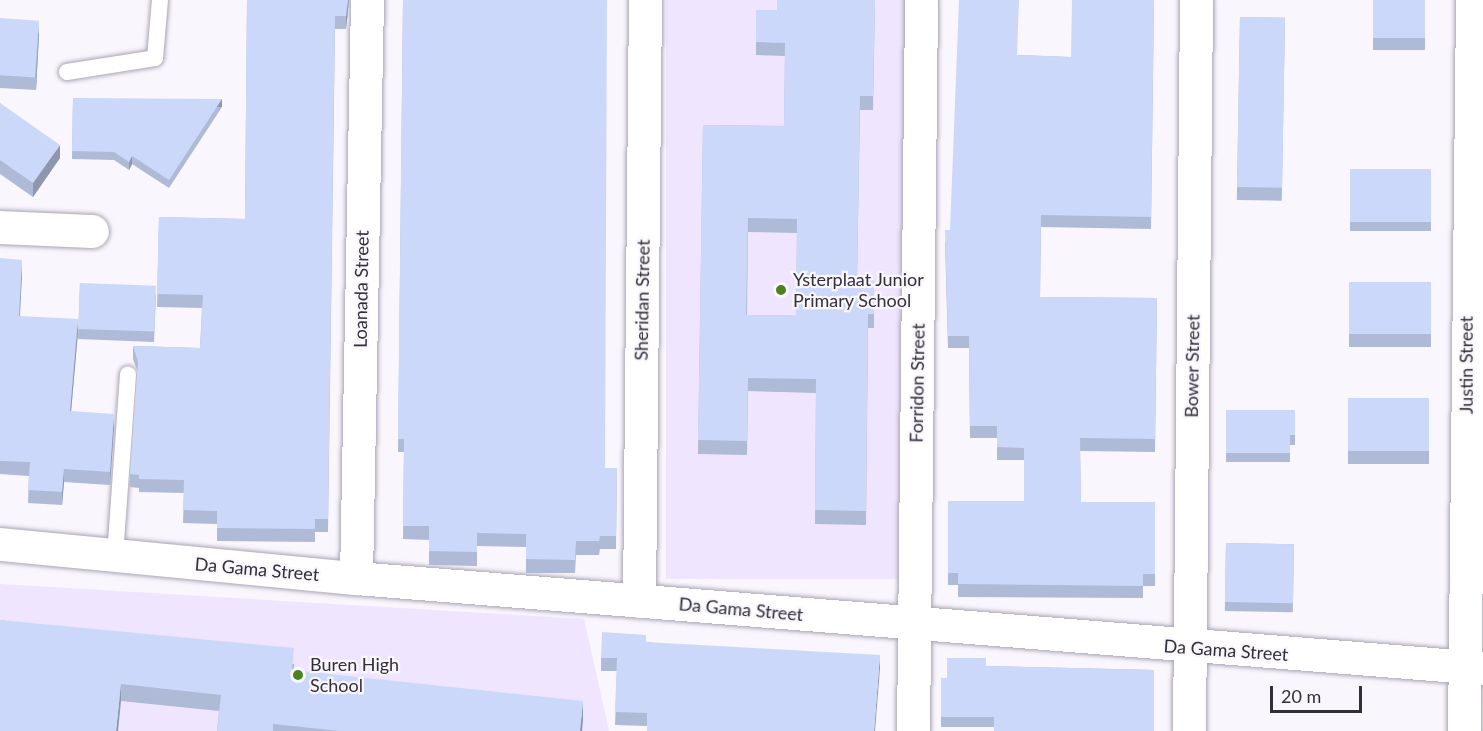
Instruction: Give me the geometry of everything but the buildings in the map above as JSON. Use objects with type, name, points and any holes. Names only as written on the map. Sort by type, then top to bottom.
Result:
[{"type":"street","name":"Loanada Street","points":[[356,578],[367,0]]},
{"type":"street","name":"Sheridan Street","points":[[639,601],[645,0]]},
{"type":"street","name":"Forridon Street","points":[[913,731],[921,0]]},
{"type":"street","name":"Bower Street","points":[[1189,731],[1196,0]]},
{"type":"street","name":"Justin Street","points":[[1464,731],[1474,667],[1472,0]]},
{"type":"street","points":[[0,226],[92,231]]},
{"type":"street","name":"Da Gama Street","points":[[0,544],[356,578],[1190,647],[1474,667]]},
{"type":"lane","points":[[68,72],[155,58],[160,0]]},
{"type":"lane","points":[[115,556],[128,374]]},
{"type":"shaded area","name":"Ysterplaat Junior Primary School","points":[[666,0],[906,0],[906,579],[666,579]]},
{"type":"shaded area","name":"Buren High School","points":[[0,584],[584,619],[609,731],[0,731]]},
{"type":"place","name":"Ysterplaat Junior Primary School","points":[[781,290]]},
{"type":"place","name":"Buren High School","points":[[298,675]]}]
